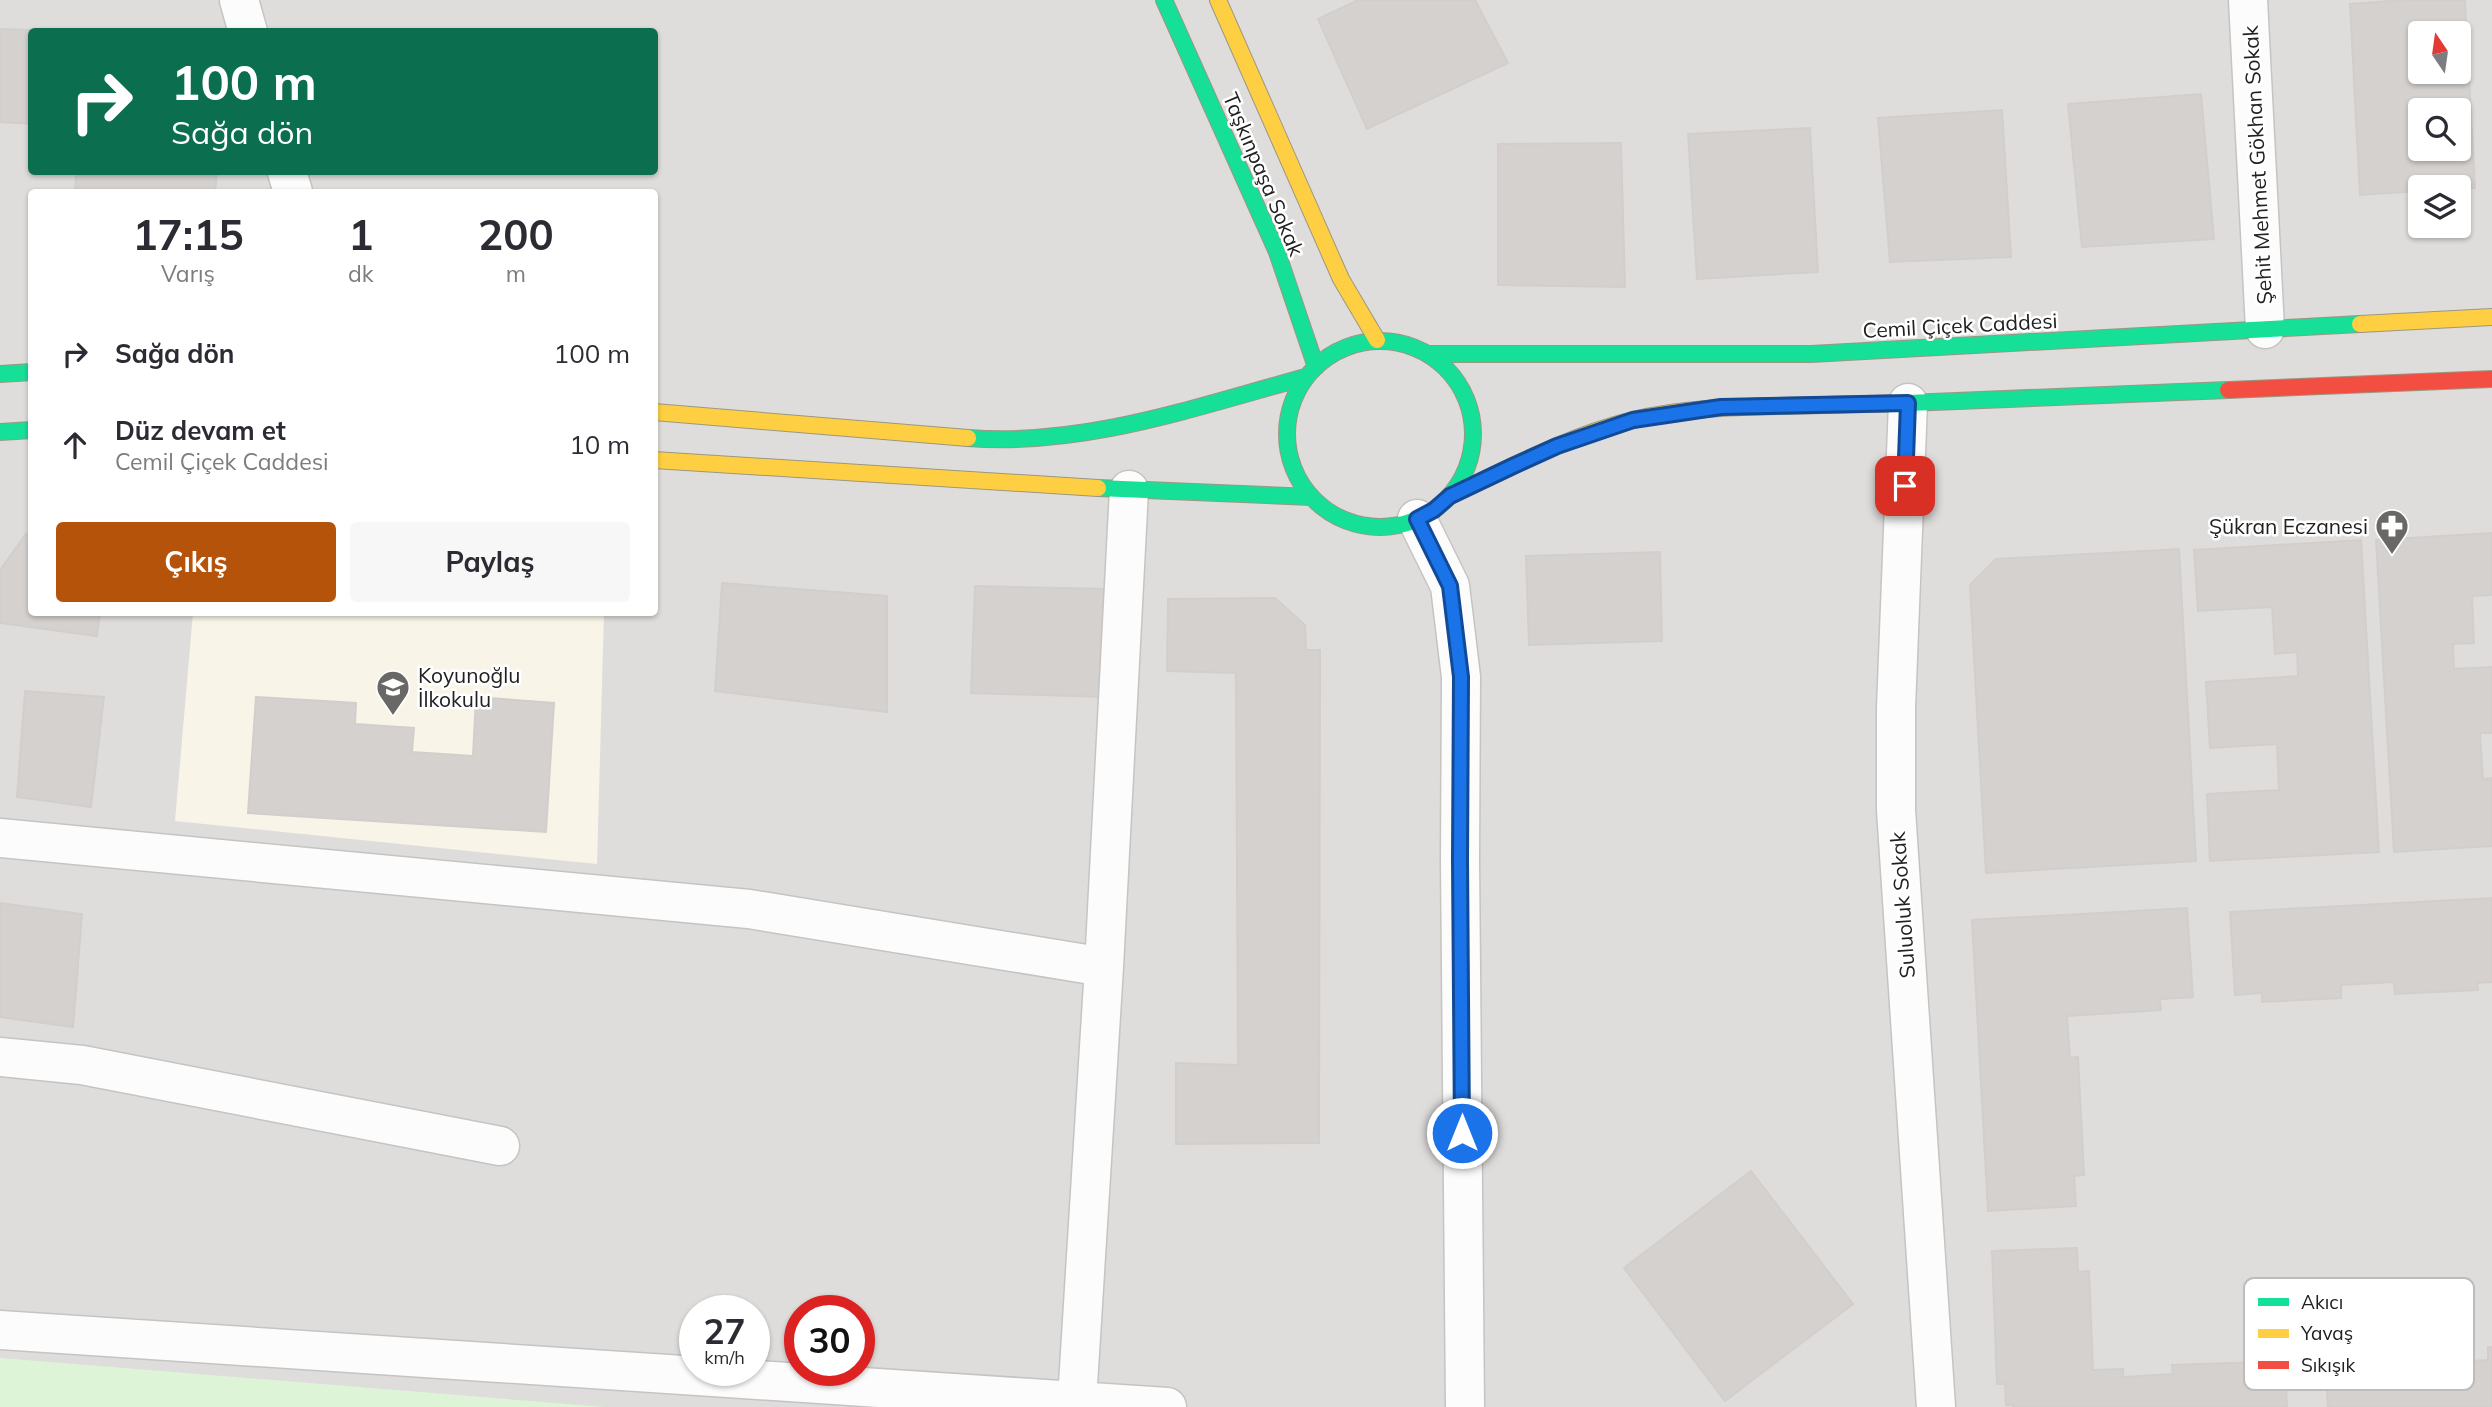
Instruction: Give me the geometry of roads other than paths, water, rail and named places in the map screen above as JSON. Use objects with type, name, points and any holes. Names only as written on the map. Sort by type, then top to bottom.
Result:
[{"type":"street","points":[[239,0],[246,28]]},
{"type":"street","name":"Taşkınpaşa Sokak","points":[[1164,0],[1276,252],[1311,372]]},
{"type":"street","points":[[1218,0],[1341,279],[1377,340]]},
{"type":"street","name":"Şehit Mehmet Gökhan Sokak","points":[[2249,0],[2265,329]]},
{"type":"street","name":"Cemil Çiçek Caddesi","points":[[1429,354],[1811,354],[2492,317]]},
{"type":"street","points":[[1377,340],[1404,344],[1429,354],[1450,371],[1465,394],[1473,421],[1473,448],[1465,474],[1450,496],[1434,510],[1417,519],[1390,526],[1360,525],[1334,515],[1311,497],[1297,476],[1288,451],[1287,425],[1293,400],[1311,372],[1326,358],[1350,346],[1377,340]]},
{"type":"street","points":[[0,374],[28,372]]},
{"type":"street","points":[[658,412],[985,439],[1054,437],[1112,429],[1311,372]]},
{"type":"street","points":[[1450,496],[1557,446],[1633,420],[1721,407],[1908,403],[2492,379]]},
{"type":"street","name":"Suluoluk Sokak","points":[[1908,403],[1896,708],[1896,810],[1936,1407]]},
{"type":"street","points":[[0,432],[28,430]]},
{"type":"street","points":[[658,460],[1129,489],[1311,497]]},
{"type":"street","points":[[1077,1401],[1104,967],[1129,489]]},
{"type":"street","points":[[1417,519],[1450,586],[1461,677],[1465,1407]]},
{"type":"street","points":[[0,838],[749,909],[1104,967]]},
{"type":"street","points":[[0,1057],[82,1065],[500,1146]]},
{"type":"street","points":[[0,1330],[1167,1407]]},
{"type":"place","name":"Şükran Eczanesi","points":[[2392,556]]},
{"type":"place","name":"Koyunoğlu İlkokulu","points":[[393,717]]}]
